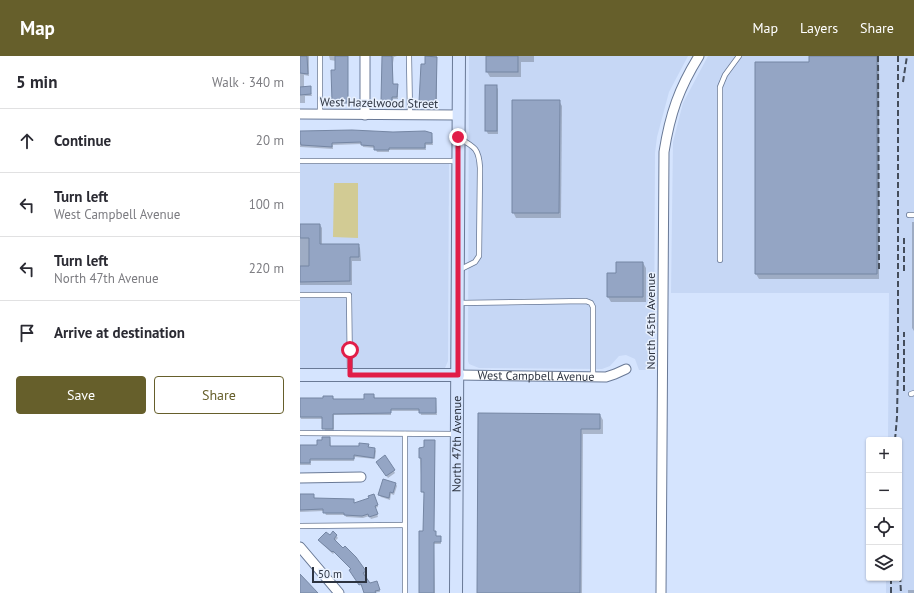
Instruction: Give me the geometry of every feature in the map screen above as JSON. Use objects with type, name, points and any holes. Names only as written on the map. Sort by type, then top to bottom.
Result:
[{"type":"street","points":[[365,56],[365,114]]},
{"type":"street","name":"North 45th Avenue","points":[[661,593],[664,152],[668,126],[675,102],[685,78],[699,56]]},
{"type":"street","name":"North 47th Avenue","points":[[456,593],[458,434],[458,115],[461,58]]},
{"type":"street","name":"West Hazelwood Street","points":[[300,114],[458,115]]},
{"type":"street","name":"West Campbell Avenue","points":[[300,375],[593,377],[615,374],[626,369]]},
{"type":"street","points":[[300,478],[361,477]]},
{"type":"street","points":[[300,547],[339,593]]},
{"type":"lane","points":[[320,56],[320,114]]},
{"type":"lane","points":[[409,56],[410,115]]},
{"type":"lane","points":[[720,260],[720,87],[725,75],[739,56]]},
{"type":"lane","points":[[458,137],[473,146],[479,154],[480,168],[479,256],[475,262],[458,271]]},
{"type":"lane","points":[[300,161],[458,161]]},
{"type":"lane","points":[[300,295],[349,295],[350,375]]},
{"type":"lane","points":[[458,303],[591,303],[593,307],[593,377]]},
{"type":"lane","points":[[300,433],[458,434]]},
{"type":"lane","points":[[405,434],[405,593]]},
{"type":"lane","points":[[300,526],[404,525]]},
{"type":"shaded area","points":[[469,56],[688,56],[669,92],[657,137],[655,153],[654,370],[639,370],[635,359],[626,355],[619,356],[610,366],[602,369],[479,368],[469,364]]},
{"type":"shaded area","points":[[708,56],[914,56],[914,593],[886,593],[886,581],[902,581],[902,437],[888,437],[889,293],[671,293],[673,142],[683,103]]},
{"type":"shaded area","points":[[300,163],[449,163],[448,361],[445,368],[300,369]]},
{"type":"shaded area","points":[[334,183],[358,183],[358,238],[333,237]]},
{"type":"building","points":[[300,56],[307,56],[308,74],[300,73]]},
{"type":"building","points":[[335,56],[348,56],[348,102],[332,102],[331,70],[335,70]]},
{"type":"building","points":[[382,56],[392,56],[393,84],[398,84],[397,97],[392,97],[392,101],[381,101]]},
{"type":"building","points":[[425,56],[437,57],[436,102],[419,102],[421,64],[425,64]]},
{"type":"building","points":[[486,56],[518,56],[518,72],[486,72]]},
{"type":"building","points":[[809,56],[877,56],[877,274],[755,274],[755,62],[809,62]]},
{"type":"building","points":[[485,85],[497,85],[497,131],[485,131]]},
{"type":"building","points":[[311,86],[311,94],[300,95],[300,87]]},
{"type":"building","points":[[512,100],[560,100],[559,213],[512,213]]},
{"type":"building","points":[[352,130],[393,132],[425,131],[432,133],[432,143],[425,143],[425,148],[389,148],[389,150],[374,150],[374,146],[361,145],[361,142],[332,143],[332,147],[301,145],[300,131]]},
{"type":"building","points":[[300,224],[320,224],[320,244],[359,244],[359,257],[350,257],[350,281],[300,282],[300,266],[309,266],[309,238],[300,238]]},
{"type":"building","points":[[616,262],[643,262],[643,297],[607,297],[607,273],[616,273]]},
{"type":"building","points":[[364,394],[374,394],[374,398],[436,398],[436,413],[419,413],[419,409],[391,409],[391,413],[333,414],[333,429],[322,429],[322,417],[300,417],[300,398],[323,398],[323,396],[333,396],[333,399],[364,399]]},
{"type":"building","points":[[478,413],[600,414],[600,429],[581,429],[580,593],[477,593]]},
{"type":"building","points":[[322,437],[330,437],[330,446],[359,446],[359,443],[369,444],[368,447],[375,448],[374,458],[354,455],[354,459],[310,459],[310,463],[300,463],[300,445],[317,445],[317,440],[322,440]]},
{"type":"building","points":[[424,440],[435,440],[434,531],[436,531],[436,536],[441,536],[441,542],[434,542],[434,593],[419,593],[419,531],[423,531],[424,492],[421,492],[421,458],[419,458],[419,448],[424,447]]},
{"type":"building","points":[[385,455],[395,470],[386,476],[376,462]]},
{"type":"building","points":[[383,479],[396,483],[393,493],[390,492],[389,498],[378,495]]},
{"type":"building","points":[[300,494],[314,494],[314,498],[354,499],[354,503],[369,498],[368,496],[374,494],[378,505],[375,506],[378,514],[369,517],[368,514],[362,516],[344,515],[344,513],[323,513],[323,509],[300,510]]},
{"type":"building","points":[[333,531],[337,535],[334,539],[343,548],[345,546],[356,557],[366,571],[363,573],[370,583],[377,581],[380,590],[375,591],[376,593],[364,593],[361,584],[359,585],[349,570],[351,569],[333,551],[332,552],[318,540],[326,532],[330,535]]},
{"type":"building","points":[[300,574],[318,593],[300,593]]},
{"type":"railway","points":[[878,56],[879,269]]},
{"type":"railway","points":[[895,437],[898,365],[898,56]]},
{"type":"railway","points":[[903,82],[907,56]]},
{"type":"railway","points":[[904,238],[904,274]]},
{"type":"railway","points":[[904,332],[904,391]]},
{"type":"railway","points":[[891,581],[891,593]]},
{"type":"railway","points":[[900,581],[901,593]]},
{"type":"route","points":[[350,350],[350,375],[458,375],[458,137]]}]
